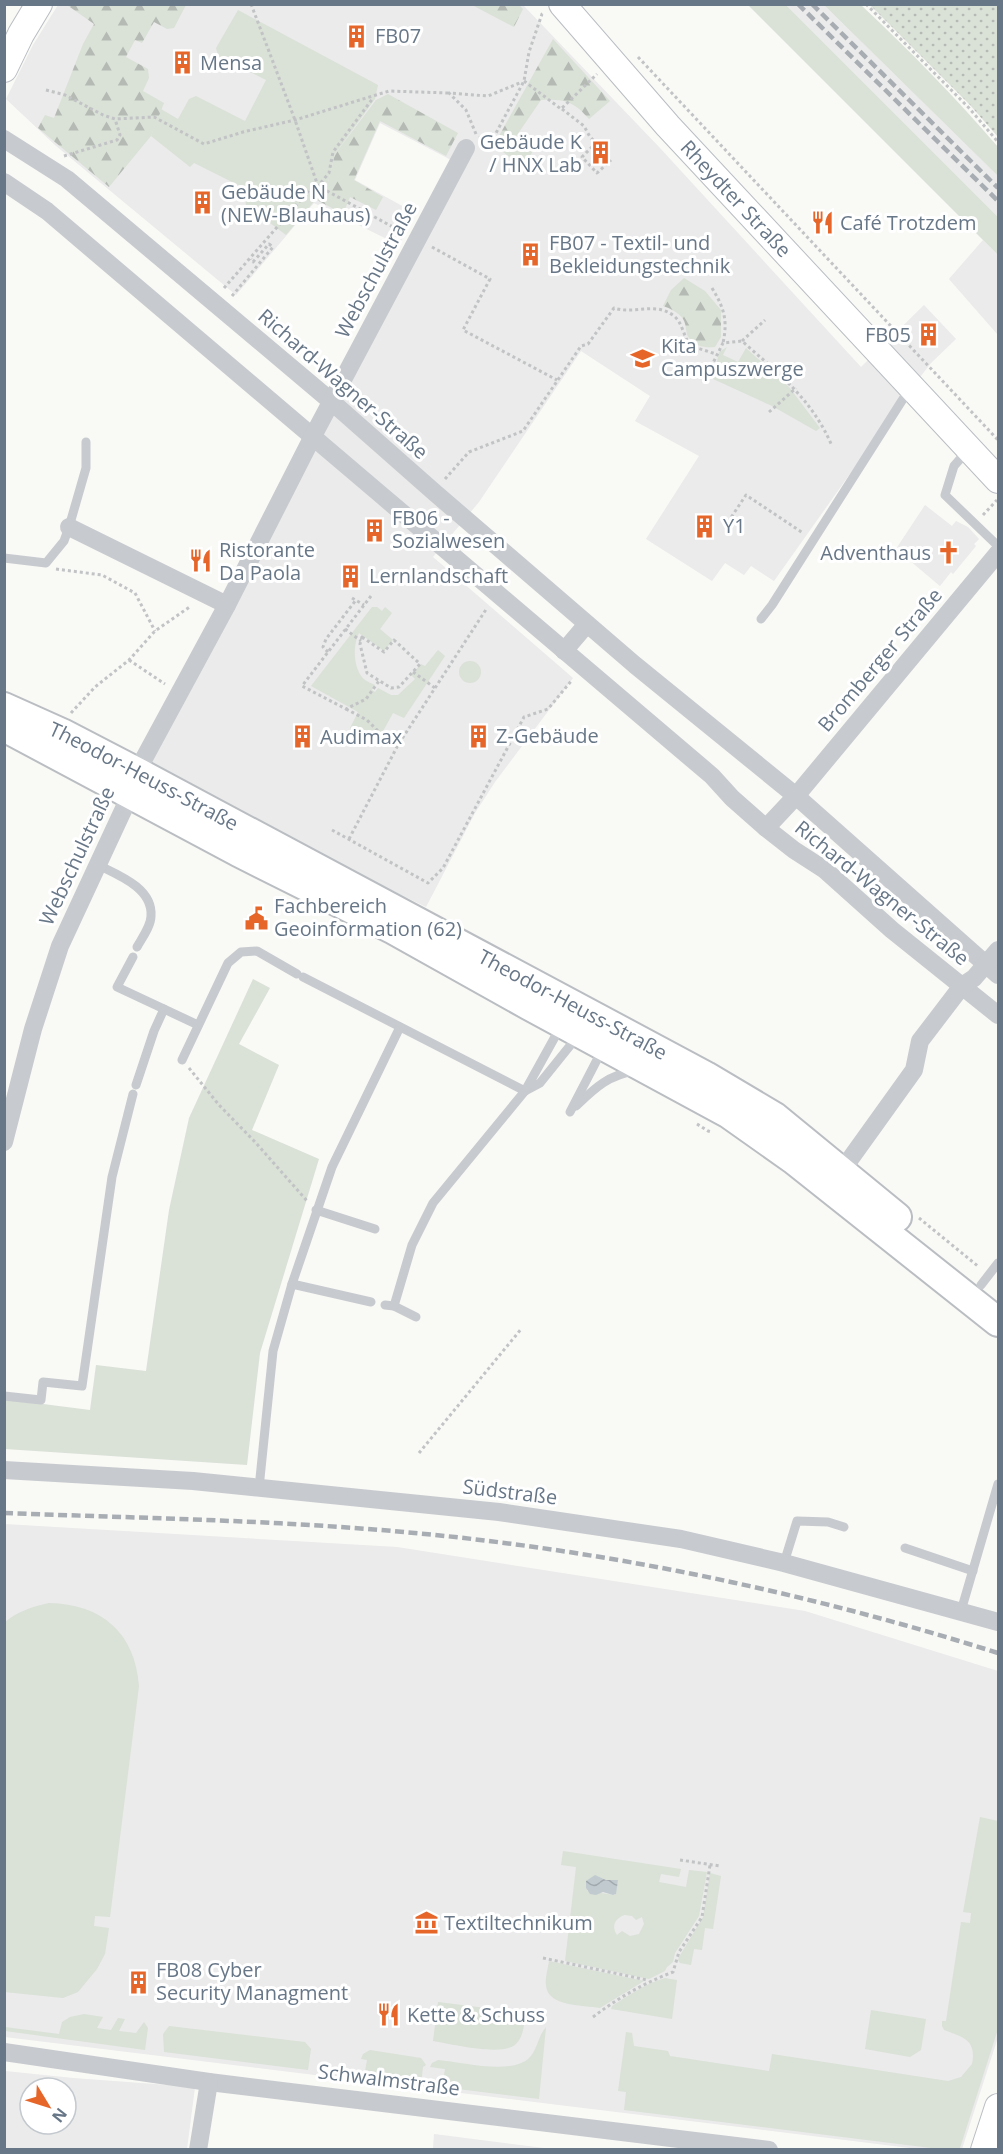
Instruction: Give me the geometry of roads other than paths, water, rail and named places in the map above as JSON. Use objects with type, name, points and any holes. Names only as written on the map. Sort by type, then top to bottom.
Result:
[{"type":"main road","points":[[4,69],[13,41],[39,4]]},
{"type":"main road","name":"Rheydter Straße","points":[[555,7],[610,62],[999,480]]},
{"type":"main road","name":"Theodor-Heuss-Straße","points":[[4,707],[62,733],[137,777],[238,852],[622,1043],[706,1076],[775,1117],[990,1286]]},
{"type":"main road","name":"Theodor-Heuss-Straße","points":[[4,727],[137,777]]},
{"type":"main road","name":"Theodor-Heuss-Straße","points":[[622,1043],[647,1069],[729,1114],[794,1160],[999,1322]]},
{"type":"main road","points":[[984,2150],[999,2107]]},
{"type":"street","name":"Richard-Wagner-Straße","points":[[4,139],[67,179],[217,305],[587,624],[796,796],[992,970]]},
{"type":"street","name":"Webschulstraße","points":[[4,1142],[33,1029],[60,946],[137,777],[313,436],[417,240],[472,143]]},
{"type":"street","name":"Richard-Wagner-Straße","points":[[4,182],[47,211],[313,436],[711,776],[766,828],[825,870],[892,930],[999,1015]]},
{"type":"street","points":[[69,527],[227,605]]},
{"type":"street","name":"Bromberger Straße","points":[[796,796],[999,553]]},
{"type":"street","points":[[564,651],[587,624]]},
{"type":"street","name":"Richard-Wagner-Straße","points":[[766,828],[796,796]]},
{"type":"street","points":[[841,1171],[914,1070],[920,1041],[962,986],[992,970],[999,950]]},
{"type":"street","name":"Theodor-Heuss-Straße","points":[[794,1160],[841,1171]]},
{"type":"street","name":"Südstraße","points":[[4,1470],[193,1481],[499,1512],[681,1539],[784,1563],[999,1622]]},
{"type":"street","name":"Schwalmstraße","points":[[4,2052],[208,2082],[769,2150]]},
{"type":"street","points":[[198,2150],[208,2082]]},
{"type":"lane","points":[[761,619],[903,399],[913,388]]},
{"type":"lane","points":[[4,558],[46,563],[64,541],[86,468],[86,442]]},
{"type":"lane","points":[[969,449],[954,466],[945,495],[999,546]]},
{"type":"lane","points":[[98,865],[135,885],[147,899],[151,916],[137,947]]},
{"type":"lane","points":[[183,1060],[228,963],[242,952],[257,951],[525,1090]]},
{"type":"lane","points":[[132,957],[117,987],[198,1025]]},
{"type":"lane","points":[[4,1396],[41,1400],[44,1382],[82,1386],[112,1177],[134,1090],[164,1009]]},
{"type":"lane","points":[[416,1317],[389,1306],[412,1245],[433,1203],[525,1090],[556,1035],[575,1020]]},
{"type":"lane","points":[[525,1090],[540,1083],[573,1042],[575,1020]]},
{"type":"lane","points":[[259,1488],[273,1351],[292,1284],[332,1167],[400,1027]]},
{"type":"lane","points":[[622,1043],[599,1056],[570,1112],[600,1083],[626,1072],[647,1069]]},
{"type":"lane","points":[[316,1210],[375,1229]]},
{"type":"lane","points":[[990,1286],[999,1263]]},
{"type":"lane","points":[[292,1284],[371,1302]]},
{"type":"lane","points":[[961,1611],[999,1484]]},
{"type":"lane","points":[[784,1563],[796,1521],[828,1522],[844,1527]]},
{"type":"lane","points":[[904,1548],[973,1571]]},
{"type":"water","points":[[595,1875],[606,1880],[618,1880],[616,1894],[603,1892],[596,1895],[590,1894],[586,1888],[586,1881]]},
{"type":"railway","points":[[798,4],[998,201]]},
{"type":"railway","points":[[812,4],[998,188]]},
{"type":"railway","points":[[4,1513],[354,1528],[555,1550],[704,1576],[779,1593],[852,1611],[998,1653]]},
{"type":"place","name":"FB07","points":[[357,36]]},
{"type":"place","name":"Mensa","points":[[182,63]]},
{"type":"place","name":"Gebäude K / HNX Lab","points":[[600,153]]},
{"type":"place","name":"Gebäude N (NEW-Blauhaus)","points":[[203,203]]},
{"type":"place","name":"Café Trotzdem","points":[[822,223]]},
{"type":"place","name":"FB07 - Textil- und Bekleidungstechnik","points":[[531,254]]},
{"type":"place","name":"FB05","points":[[929,335]]},
{"type":"place","name":"Kita Campuszwerge","points":[[643,358]]},
{"type":"place","name":"Y1","points":[[705,526]]},
{"type":"place","name":"FB06 - Sozialwesen","points":[[374,530]]},
{"type":"place","name":"Adventhaus","points":[[949,553]]},
{"type":"place","name":"Ristorante Da Paola","points":[[201,561]]},
{"type":"place","name":"Lernlandschaft","points":[[351,576]]},
{"type":"place","name":"Z-Gebäude","points":[[478,736]]},
{"type":"place","name":"Audimax","points":[[302,737]]},
{"type":"place","name":"Fachbereich Geoinformation (62)","points":[[256,918]]},
{"type":"place","name":"Textiltechnikum","points":[[426,1923]]},
{"type":"place","name":"FB08 Cyber Security Managment","points":[[138,1982]]},
{"type":"place","name":"Kette & Schuss","points":[[389,2015]]}]
